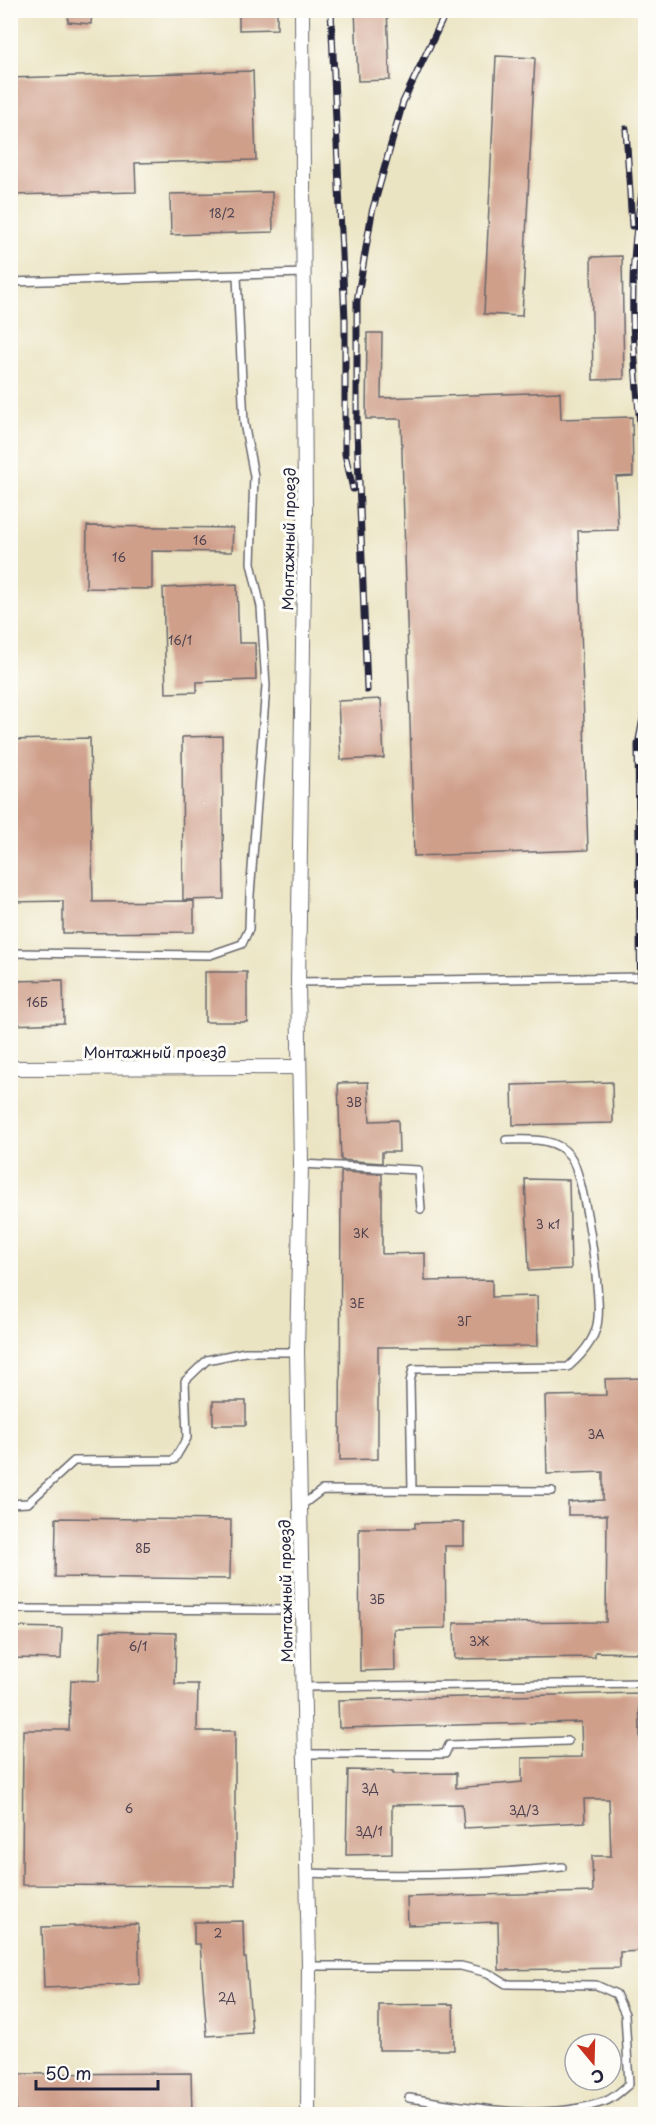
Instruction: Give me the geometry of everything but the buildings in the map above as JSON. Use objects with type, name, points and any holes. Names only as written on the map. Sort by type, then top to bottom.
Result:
[{"type":"street","name":"Монтажный проезд","points":[[302,10],[305,511],[298,982],[301,1164],[297,1352],[309,1966],[308,2115]]},
{"type":"street","name":"Монтажный проезд","points":[[10,1068],[298,1067]]},
{"type":"lane","points":[[10,282],[304,273]]},
{"type":"lane","points":[[10,953],[210,955],[242,944],[249,929],[249,895],[266,686],[261,607],[251,562],[254,476],[244,423],[237,276]]},
{"type":"lane","points":[[298,982],[645,977]]},
{"type":"lane","points":[[412,1490],[410,1382],[413,1369],[568,1367],[587,1351],[598,1318],[589,1216],[570,1156],[549,1141],[506,1140]]},
{"type":"lane","points":[[301,1164],[418,1170],[421,1209]]},
{"type":"lane","points":[[10,1504],[28,1503],[74,1461],[174,1460],[187,1438],[185,1381],[207,1360],[245,1352],[297,1352]]},
{"type":"lane","points":[[299,1508],[322,1490],[552,1491]]},
{"type":"lane","points":[[10,1609],[301,1610]]},
{"type":"lane","points":[[303,1687],[645,1683]]},
{"type":"lane","points":[[304,1754],[444,1754],[449,1745],[568,1742]]},
{"type":"lane","points":[[307,1874],[423,1876],[501,1873],[562,1867]]},
{"type":"lane","points":[[309,1966],[461,1966],[488,1973],[506,1984],[596,1985],[616,1994],[625,2014],[629,2084],[609,2100],[558,2112],[472,2107],[409,2098]]},
{"type":"railway","points":[[331,10],[345,320],[345,454],[353,489]]},
{"type":"railway","points":[[367,690],[357,429],[357,301],[372,212],[403,102],[447,10]]},
{"type":"railway","points":[[626,129],[632,226]]},
{"type":"railway","points":[[646,175],[634,252],[633,291],[635,369],[646,485]]},
{"type":"railway","points":[[641,1019],[638,745],[646,703]]}]
